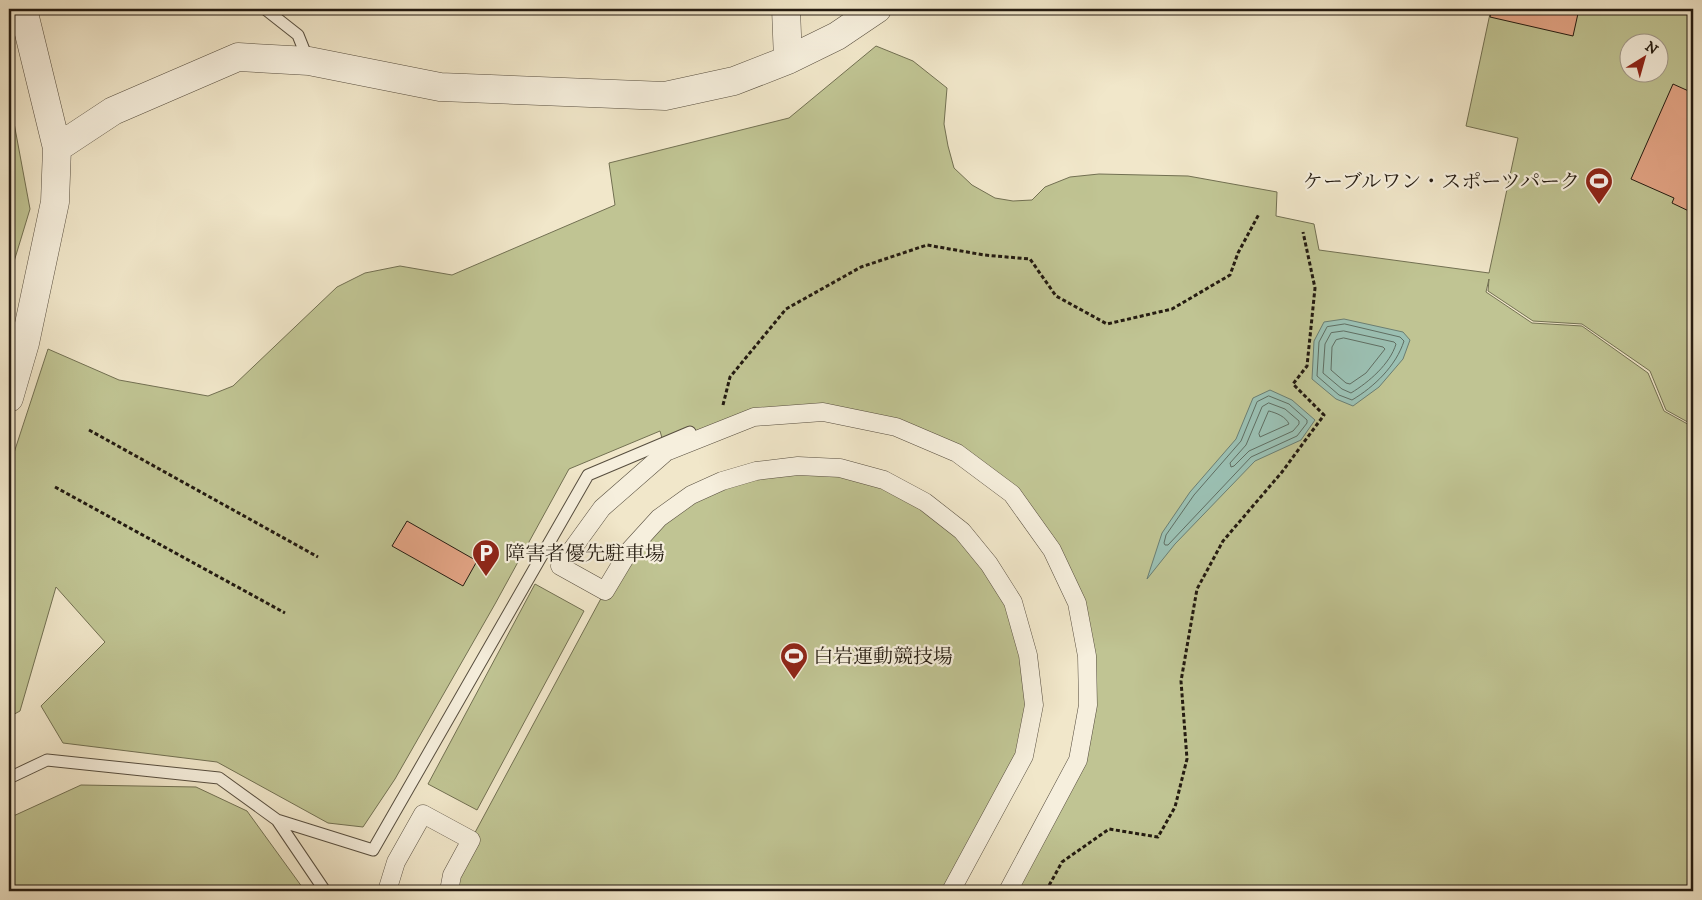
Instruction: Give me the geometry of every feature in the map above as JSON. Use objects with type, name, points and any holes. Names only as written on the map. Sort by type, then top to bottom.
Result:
[{"type":"street","points":[[9,398],[25,343],[55,202],[57,148],[23,9]]},
{"type":"street","points":[[57,148],[113,111],[238,57],[309,61],[440,87],[665,96],[734,81],[788,60],[837,36],[877,9]]},
{"type":"street","points":[[786,14],[788,60]]},
{"type":"street","points":[[951,891],[1024,756],[1034,705],[1028,655],[1013,602],[989,564],[962,531],[926,502],[884,480],[840,468],[798,466],[756,471],[722,481],[691,495],[659,518],[635,544],[605,591],[560,566],[602,508],[666,452],[754,417],[823,412],[896,427],[957,453],[1012,494],[1052,550],[1077,603],[1087,656],[1088,705],[1078,760],[1008,891]]},
{"type":"street","points":[[387,891],[396,862],[422,814],[471,840],[452,875],[449,891]]},
{"type":"lane","points":[[265,9],[298,35],[309,61]]},
{"type":"lane","points":[[9,778],[47,760],[219,778],[277,820],[373,850],[588,475],[690,432]]},
{"type":"lane","points":[[277,820],[325,891]]},
{"type":"path","points":[[722,409],[730,377],[786,309],[861,267],[927,245],[984,255],[1030,259],[1056,296],[1107,324],[1172,309],[1230,275],[1238,253],[1258,214]]},
{"type":"path","points":[[1046,891],[1062,862],[1109,829],[1158,837],[1175,807],[1187,759],[1181,680],[1197,589],[1223,541],[1282,472],[1324,415],[1293,384],[1307,366],[1315,288],[1303,232]]},
{"type":"path","points":[[89,430],[318,557]]},
{"type":"path","points":[[55,486],[285,613]]},
{"type":"green space","points":[[1491,9],[1693,9],[1693,425],[1666,410],[1650,371],[1582,324],[1533,321],[1488,291],[1489,279],[1486,292],[1532,323],[1582,326],[1648,373],[1664,411],[1693,427],[1693,891],[1008,891],[1078,760],[1088,705],[1077,603],[1012,494],[957,453],[823,412],[754,417],[666,452],[660,431],[569,469],[495,604],[395,779],[363,827],[328,823],[217,762],[63,743],[41,706],[105,642],[56,587],[20,711],[9,717],[9,468],[48,349],[119,380],[208,396],[233,386],[337,287],[365,273],[400,266],[452,275],[615,205],[609,163],[789,118],[876,46],[913,61],[947,88],[944,124],[954,168],[972,185],[995,198],[1013,201],[1032,200],[1045,187],[1070,177],[1099,174],[1188,176],[1277,192],[1276,216],[1314,224],[1319,250],[1489,273],[1518,138],[1466,126]]},
{"type":"green space","points":[[9,96],[30,209],[9,278]]},
{"type":"green space","name":"白岩運動競技場","points":[[840,468],[925,502],[989,564],[1028,655],[1024,756],[951,891],[449,891],[471,840],[605,591],[629,551],[722,481]]},
{"type":"green space","points":[[535,584],[584,611],[477,810],[428,784]]},
{"type":"green space","points":[[81,785],[196,787],[247,811],[305,891],[9,891],[9,818]]},
{"type":"water","points":[[1344,319],[1403,332],[1410,340],[1403,359],[1379,387],[1353,406],[1336,399],[1312,379],[1314,341],[1324,322]]},
{"type":"water","points":[[1270,390],[1292,400],[1315,420],[1301,440],[1255,461],[1175,544],[1147,579],[1162,533],[1190,492],[1236,439],[1253,398]]},
{"type":"building","points":[[1492,9],[1579,9],[1573,36],[1490,17]]},
{"type":"building","points":[[1673,84],[1693,93],[1693,213],[1672,203],[1674,198],[1631,179]]},
{"type":"building","points":[[407,521],[477,561],[463,586],[392,546]]},
{"type":"place","name":"ケーブルワン・スポーツパーク","points":[[1599,205]]},
{"type":"place","name":"障害者優先駐車場","points":[[486,577]]},
{"type":"place","name":"白岩運動競技場","points":[[794,680]]}]
